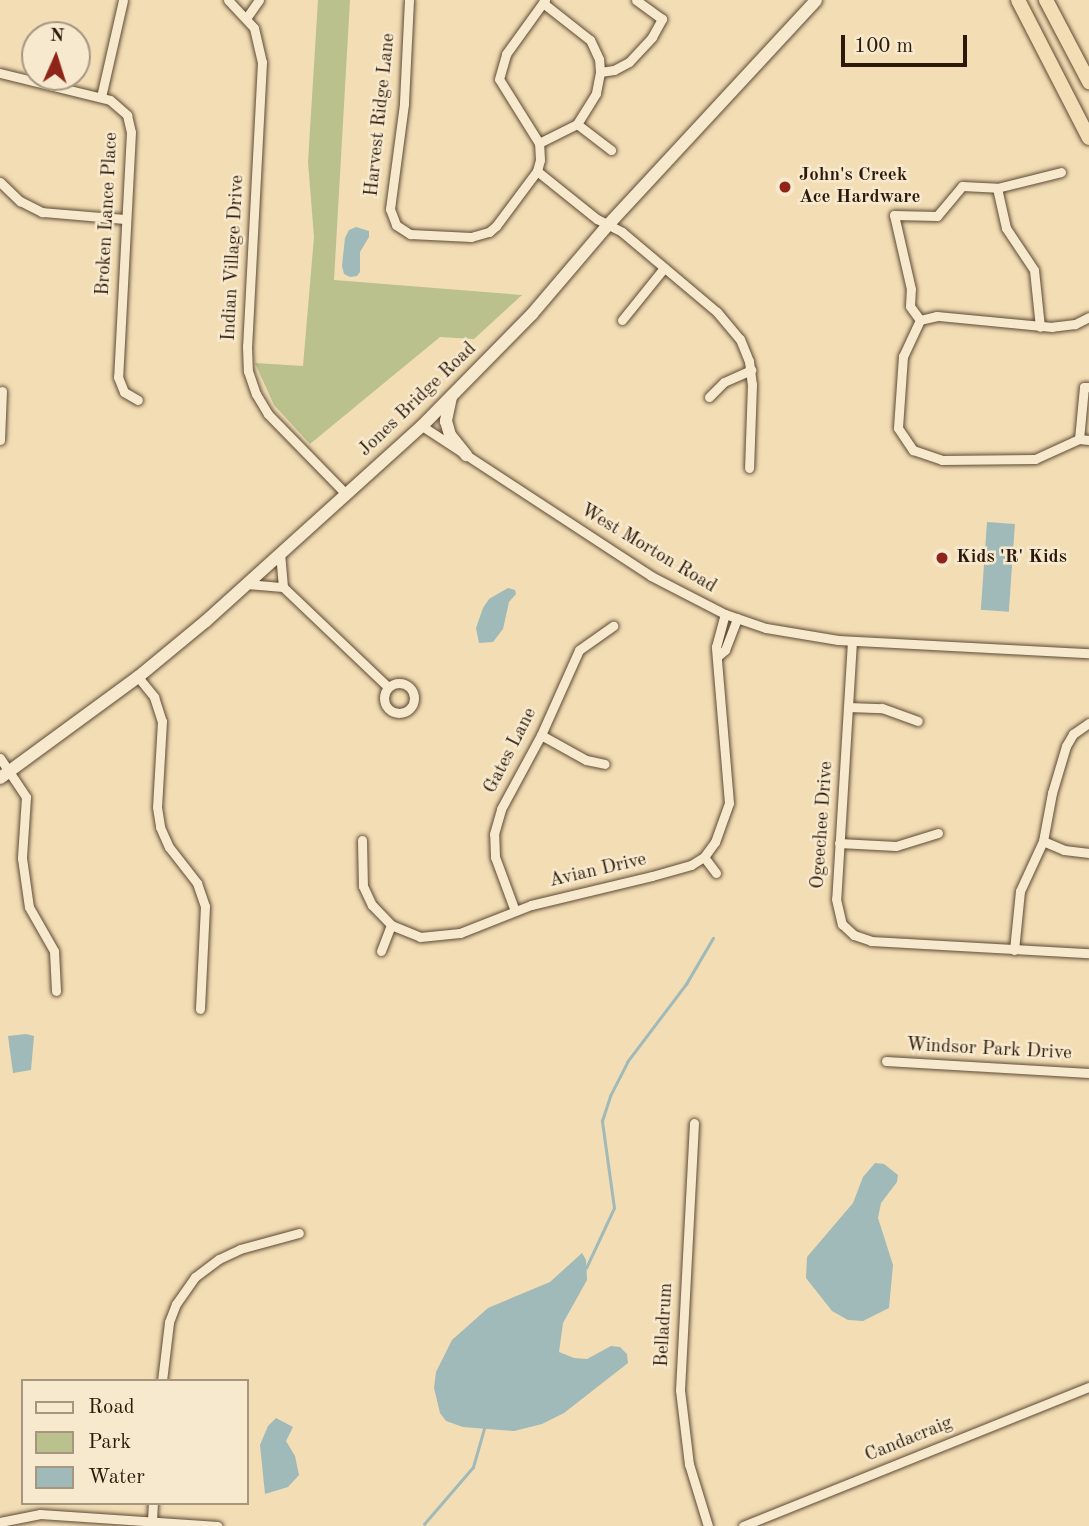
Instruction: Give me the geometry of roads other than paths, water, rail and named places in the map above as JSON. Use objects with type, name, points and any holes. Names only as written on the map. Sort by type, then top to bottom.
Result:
[{"type":"highway","points":[[1018,0],[1089,138]]},
{"type":"highway","points":[[1046,0],[1089,82]]},
{"type":"main road","name":"Jones Bridge Road","points":[[5,774],[138,677],[247,584],[422,426],[532,314],[608,225],[816,0]]},
{"type":"main road","points":[[452,397],[446,421],[450,435],[466,455]]},
{"type":"street","points":[[101,97],[123,0]]},
{"type":"street","name":"Indian Village Drive","points":[[228,0],[247,17],[258,38],[262,62],[247,346],[248,371],[256,394],[268,414],[346,494]]},
{"type":"street","points":[[247,17],[259,0]]},
{"type":"street","name":"Harvest Ridge Lane","points":[[409,0],[404,104],[390,209],[396,225],[410,234],[423,236],[471,237],[489,232],[537,171]]},
{"type":"street","points":[[600,72],[614,70],[629,62],[652,37],[662,19],[636,0]]},
{"type":"street","points":[[539,143],[577,124],[596,93],[600,72],[599,59],[590,40],[544,1],[506,54],[499,79],[539,143],[541,152],[537,171],[608,225],[622,232],[717,312],[734,331],[745,350],[751,370],[749,468]]},
{"type":"street","name":"Broken Lance Place","points":[[0,73],[101,97],[120,106],[130,125],[118,377],[124,392],[138,400]]},
{"type":"street","points":[[577,124],[611,150]]},
{"type":"street","points":[[920,320],[910,306],[911,289],[894,215],[937,216],[962,186],[997,188],[1061,172]]},
{"type":"street","points":[[0,183],[20,201],[42,212],[126,219]]},
{"type":"street","points":[[997,188],[1006,228],[1034,270],[1040,327]]},
{"type":"street","points":[[622,320],[664,268]]},
{"type":"street","points":[[920,320],[937,316],[1040,327],[1075,324],[1089,317]]},
{"type":"street","points":[[920,320],[903,356],[899,396],[898,428],[914,450],[942,460],[1035,459],[1084,439],[1084,387],[1089,387]]},
{"type":"street","points":[[709,397],[724,382],[751,370]]},
{"type":"street","points":[[0,440],[2,391]]},
{"type":"street","name":"West Morton Road","points":[[422,426],[651,576],[725,614],[806,637],[852,642],[1089,653]]},
{"type":"street","points":[[280,554],[283,587]]},
{"type":"street","points":[[247,584],[283,587],[388,687]]},
{"type":"street","points":[[716,873],[704,857],[715,842],[729,803],[719,655],[716,647],[725,614]]},
{"type":"street","points":[[719,655],[725,650],[737,618]]},
{"type":"street","name":"Gates Lane","points":[[515,911],[495,857],[494,834],[501,809],[541,735],[579,650],[613,626]]},
{"type":"street","name":"Ogeechee Drive","points":[[852,642],[836,908],[842,924],[854,935],[871,941],[1089,953]]},
{"type":"street","points":[[138,677],[153,697],[162,721],[157,807],[160,827],[169,847],[197,883],[205,906],[200,1009]]},
{"type":"street","points":[[848,707],[882,708],[918,721]]},
{"type":"street","points":[[1014,950],[1020,891],[1043,841],[1052,793],[1066,746],[1073,734],[1089,723]]},
{"type":"street","points":[[541,735],[586,760],[605,764]]},
{"type":"street","points":[[0,758],[5,774],[26,800],[23,865],[29,907],[54,951],[56,991]]},
{"type":"street","points":[[839,843],[895,846],[938,833]]},
{"type":"street","points":[[362,840],[363,886],[372,905],[391,925],[381,951]]},
{"type":"street","points":[[1043,841],[1064,850],[1089,853]]},
{"type":"street","name":"Avian Drive","points":[[391,925],[421,937],[445,936],[515,911],[597,887],[691,865],[704,857]]},
{"type":"street","name":"Windsor Park Drive","points":[[886,1061],[1089,1073]]},
{"type":"street","name":"Belladrum","points":[[694,1123],[680,1390],[689,1464],[708,1526]]},
{"type":"street","points":[[162,1379],[169,1322],[176,1304],[195,1278],[219,1259],[240,1249],[299,1233]]},
{"type":"street","name":"Candacraig","points":[[743,1526],[1089,1387]]},
{"type":"street","points":[[152,1521],[153,1505]]},
{"type":"street","points":[[0,1522],[40,1514],[218,1526]]},
{"type":"water","points":[[356,227],[369,231],[369,237],[360,252],[360,272],[357,276],[350,277],[344,274],[342,266],[345,238],[349,230]]},
{"type":"water","points":[[987,522],[1015,524],[1009,612],[981,610]]},
{"type":"water","points":[[508,588],[515,590],[516,594],[509,602],[503,629],[493,642],[479,643],[476,628],[483,608],[489,599]]},
{"type":"water","points":[[8,1036],[34,1036],[31,1070],[13,1073]]},
{"type":"water","points":[[875,1163],[884,1164],[898,1175],[897,1182],[881,1203],[878,1218],[893,1265],[889,1308],[863,1321],[848,1320],[832,1311],[806,1278],[807,1257],[853,1203],[863,1177]]},
{"type":"water","points":[[582,1253],[586,1260],[587,1280],[563,1323],[559,1352],[574,1358],[587,1359],[611,1346],[620,1347],[627,1354],[628,1363],[564,1413],[542,1424],[514,1431],[463,1427],[446,1421],[440,1413],[434,1388],[436,1372],[452,1340],[488,1308],[550,1282]]},
{"type":"water","points":[[276,1418],[293,1427],[286,1441],[295,1456],[299,1475],[288,1487],[265,1494],[260,1445],[268,1426]]},
{"type":"waterway","points":[[586,1268],[614,1208],[602,1121],[610,1096],[627,1062],[686,984],[713,938]]},
{"type":"waterway","points":[[424,1524],[473,1467],[484,1429]]},
{"type":"place","name":"John's Creek Ace Hardware","points":[[785,187]]},
{"type":"place","name":"Kids 'R' Kids","points":[[942,558]]}]
